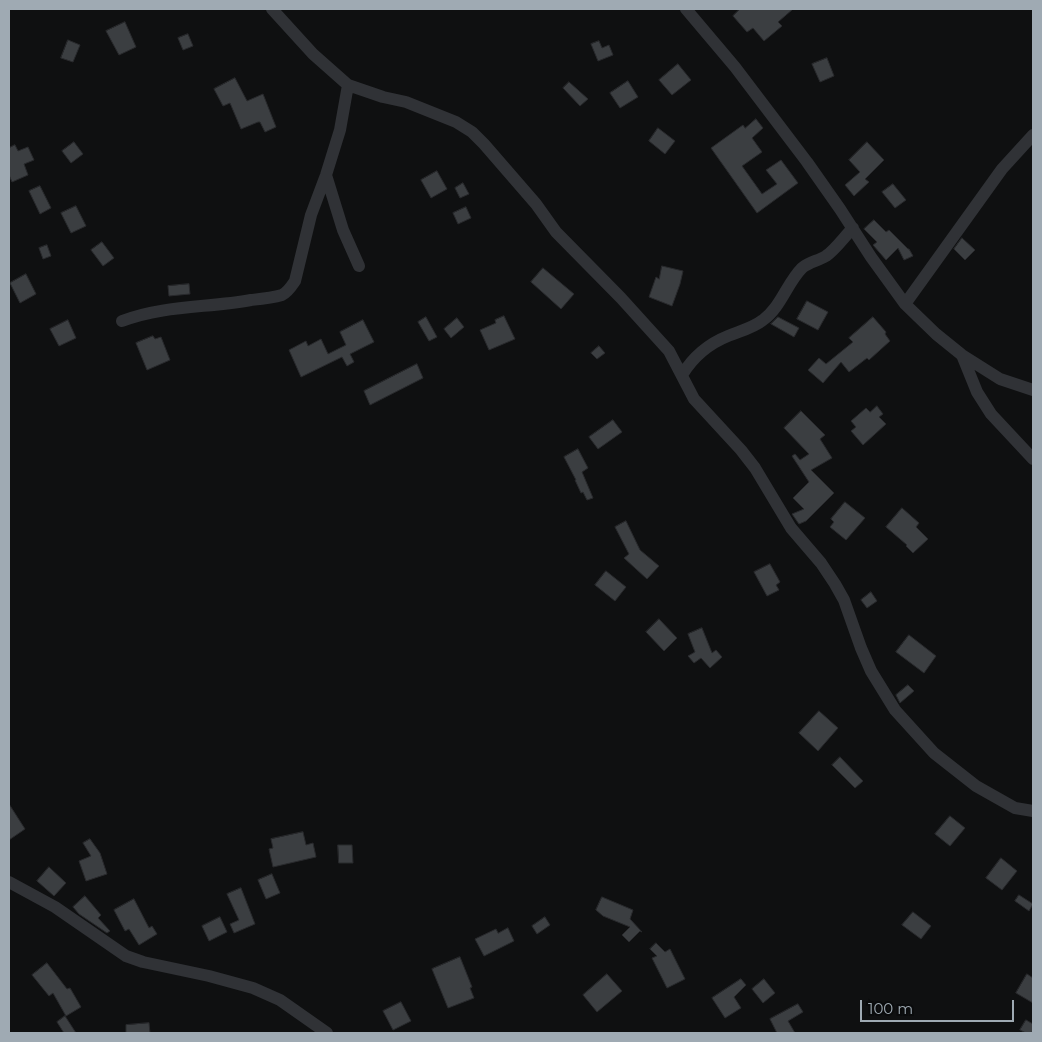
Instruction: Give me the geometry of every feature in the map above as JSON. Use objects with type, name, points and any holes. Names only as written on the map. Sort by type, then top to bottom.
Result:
[{"type":"street","points":[[272,9],[313,54],[348,85],[383,97],[406,102],[456,122],[472,132],[493,154],[536,204],[556,232],[670,351],[694,400],[741,450],[755,468],[791,528],[822,563],[835,584],[844,600],[871,671],[894,710],[934,752],[976,786],[1015,808],[1033,812]]},
{"type":"street","points":[[686,9],[735,67],[807,162],[840,208],[870,257],[905,304],[936,334],[962,355],[1000,379],[1033,390]]},
{"type":"street","points":[[122,321],[142,313],[180,307],[228,304],[284,294],[295,281],[310,215],[326,175],[340,130],[348,85]]},
{"type":"street","points":[[905,304],[1002,169],[1033,135]]},
{"type":"street","points":[[326,175],[344,230],[359,266]]},
{"type":"street","points":[[682,375],[689,363],[699,353],[711,345],[764,320],[803,268],[831,252],[853,228]]},
{"type":"street","points":[[962,355],[977,392],[991,414],[1033,459]]},
{"type":"street","points":[[9,882],[54,907],[126,956],[143,962],[209,976],[253,988],[280,1000],[327,1033]]},
{"type":"building","points":[[740,9],[793,9],[778,22],[782,26],[764,41],[753,28],[747,32],[733,16]]},
{"type":"building","points":[[125,22],[136,47],[119,55],[106,31]]},
{"type":"building","points":[[188,34],[193,46],[183,50],[178,38]]},
{"type":"building","points":[[68,40],[80,45],[73,62],[61,58]]},
{"type":"building","points":[[599,41],[602,48],[609,45],[613,55],[598,61],[591,44]]},
{"type":"building","points":[[827,58],[834,76],[820,82],[812,64]]},
{"type":"building","points":[[678,64],[691,80],[672,95],[659,80]]},
{"type":"building","points":[[235,78],[247,101],[263,94],[276,127],[265,132],[260,122],[258,122],[241,129],[230,103],[223,106],[214,89]]},
{"type":"building","points":[[628,81],[638,97],[620,108],[610,93]]},
{"type":"building","points":[[569,82],[588,99],[580,106],[563,88]]},
{"type":"building","points":[[756,119],[763,128],[752,138],[762,152],[742,166],[762,194],[777,184],[766,170],[781,160],[798,183],[757,213],[711,148],[743,125],[745,128]]},
{"type":"building","points":[[658,128],[675,141],[665,154],[649,141]]},
{"type":"building","points":[[74,142],[83,154],[71,163],[62,151]]},
{"type":"building","points":[[867,142],[884,160],[865,179],[869,182],[854,196],[845,185],[860,172],[849,160]]},
{"type":"building","points":[[15,145],[18,151],[28,147],[34,160],[24,164],[28,175],[12,182],[9,175],[9,148]]},
{"type":"building","points":[[437,171],[447,189],[431,198],[421,180]]},
{"type":"building","points":[[463,183],[469,194],[460,198],[455,188]]},
{"type":"building","points":[[893,184],[906,200],[895,208],[882,192]]},
{"type":"building","points":[[40,186],[51,208],[40,214],[29,191]]},
{"type":"building","points":[[76,206],[86,226],[71,233],[61,213]]},
{"type":"building","points":[[466,207],[471,218],[458,224],[453,213]]},
{"type":"building","points":[[874,220],[886,232],[889,230],[909,249],[913,256],[904,260],[898,248],[886,260],[873,245],[877,242],[864,229]]},
{"type":"building","points":[[962,238],[975,250],[965,260],[954,249]]},
{"type":"building","points":[[102,242],[114,258],[103,266],[91,250]]},
{"type":"building","points":[[47,245],[51,256],[43,259],[39,248]]},
{"type":"building","points":[[662,266],[683,271],[672,306],[649,297],[656,277],[659,279]]},
{"type":"building","points":[[543,268],[574,294],[561,309],[531,282]]},
{"type":"building","points":[[26,274],[36,294],[20,303],[10,283]]},
{"type":"building","points":[[189,284],[190,294],[169,296],[168,286]]},
{"type":"building","points":[[807,301],[828,312],[818,330],[797,319]]},
{"type":"building","points":[[504,316],[515,339],[489,350],[480,330],[496,323],[495,320]]},
{"type":"building","points":[[426,317],[437,337],[429,341],[418,322]]},
{"type":"building","points":[[778,317],[799,328],[794,337],[771,324]]},
{"type":"building","points":[[873,317],[886,332],[885,334],[890,341],[869,360],[867,358],[849,372],[841,362],[823,383],[808,370],[819,358],[826,364],[853,342],[849,338]]},
{"type":"building","points":[[457,318],[464,327],[451,338],[444,329]]},
{"type":"building","points":[[68,320],[76,338],[59,346],[50,329]]},
{"type":"building","points":[[363,320],[374,342],[350,354],[354,362],[347,366],[342,357],[301,377],[289,350],[306,341],[308,346],[321,339],[328,354],[346,345],[340,332]]},
{"type":"building","points":[[153,336],[155,339],[161,337],[170,360],[147,370],[136,343]]},
{"type":"building","points":[[599,346],[605,353],[597,359],[591,353]]},
{"type":"building","points":[[417,364],[423,378],[370,405],[364,391]]},
{"type":"building","points":[[877,406],[883,414],[879,417],[886,424],[863,445],[851,431],[856,427],[851,421],[866,408],[870,412]]},
{"type":"building","points":[[801,411],[825,435],[820,439],[832,458],[811,470],[834,493],[806,521],[799,524],[792,514],[804,509],[793,498],[809,482],[792,456],[795,454],[800,460],[809,454],[784,428]]},
{"type":"building","points":[[613,420],[622,432],[598,449],[589,437]]},
{"type":"building","points":[[578,449],[588,468],[582,472],[593,498],[587,500],[583,492],[581,493],[564,457]]},
{"type":"building","points":[[845,502],[865,518],[846,540],[830,527],[834,522],[831,519]]},
{"type":"building","points":[[902,508],[919,523],[916,527],[928,539],[913,553],[907,545],[886,527]]},
{"type":"building","points":[[626,521],[640,550],[659,566],[647,579],[624,558],[629,554],[615,527]]},
{"type":"building","points":[[770,564],[780,582],[776,585],[779,590],[767,596],[754,572]]},
{"type":"building","points":[[606,571],[626,587],[615,601],[595,585]]},
{"type":"building","points":[[871,592],[877,601],[867,608],[861,600]]},
{"type":"building","points":[[659,619],[677,638],[664,651],[646,632]]},
{"type":"building","points":[[702,628],[712,653],[716,650],[722,657],[710,668],[701,658],[694,663],[688,656],[695,652],[688,634]]},
{"type":"building","points":[[909,635],[936,656],[924,673],[896,652]]},
{"type":"building","points":[[908,685],[914,691],[900,703],[896,695]]},
{"type":"building","points":[[819,711],[838,728],[818,751],[799,733]]},
{"type":"building","points":[[840,757],[863,781],[855,788],[832,765]]},
{"type":"building","points":[[9,804],[25,829],[9,840]]},
{"type":"building","points":[[950,816],[965,828],[950,846],[935,834]]},
{"type":"building","points":[[303,832],[306,845],[313,843],[316,857],[273,867],[269,849],[273,848],[271,839]]},
{"type":"building","points":[[90,839],[100,853],[107,874],[86,881],[79,861],[91,856],[83,843]]},
{"type":"building","points":[[338,845],[352,845],[353,863],[339,863]]},
{"type":"building","points":[[1001,858],[1017,871],[1002,890],[986,878]]},
{"type":"building","points":[[49,867],[66,883],[54,896],[37,881]]},
{"type":"building","points":[[272,874],[280,893],[266,899],[258,880]]},
{"type":"building","points":[[241,888],[255,924],[234,933],[230,924],[239,920],[227,894]]},
{"type":"building","points":[[1019,895],[1033,904],[1029,911],[1015,901]]},
{"type":"building","points":[[85,896],[101,915],[98,918],[110,931],[107,933],[79,914],[73,907]]},
{"type":"building","points":[[602,897],[633,910],[630,919],[642,932],[640,931],[629,942],[622,935],[630,927],[603,916],[596,910]]},
{"type":"building","points":[[134,899],[149,928],[152,926],[157,934],[139,945],[129,929],[125,931],[114,910]]},
{"type":"building","points":[[913,912],[931,926],[921,939],[902,925]]},
{"type":"building","points":[[220,917],[227,932],[209,941],[202,926]]},
{"type":"building","points":[[545,917],[550,925],[537,934],[532,926]]},
{"type":"building","points":[[508,928],[514,941],[484,956],[475,939],[496,929],[498,933]]},
{"type":"building","points":[[656,943],[665,952],[670,949],[685,979],[667,988],[652,958],[657,956],[650,949]]},
{"type":"building","points":[[460,957],[472,987],[470,988],[474,998],[448,1008],[432,969]]},
{"type":"building","points":[[47,963],[67,989],[70,988],[81,1007],[66,1016],[53,993],[49,996],[32,975]]},
{"type":"building","points":[[607,974],[622,991],[597,1012],[583,995]]},
{"type":"building","points":[[1027,974],[1033,978],[1033,1003],[1016,993]]},
{"type":"building","points":[[741,979],[746,985],[734,997],[741,1008],[725,1018],[712,998]]},
{"type":"building","points":[[764,979],[775,993],[763,1003],[752,989]]},
{"type":"building","points":[[401,1002],[411,1021],[393,1030],[383,1011]]},
{"type":"building","points":[[798,1004],[803,1012],[788,1021],[795,1033],[777,1033],[770,1019]]},
{"type":"building","points":[[65,1016],[76,1033],[64,1033],[57,1022]]},
{"type":"building","points":[[1026,1020],[1033,1024],[1033,1033],[1026,1033],[1020,1030]]},
{"type":"building","points":[[149,1023],[150,1033],[126,1033],[126,1025]]}]
